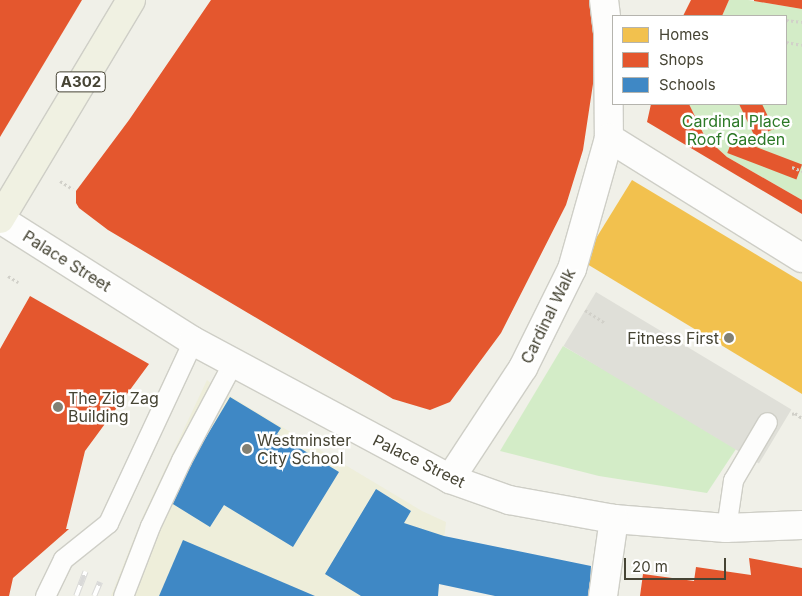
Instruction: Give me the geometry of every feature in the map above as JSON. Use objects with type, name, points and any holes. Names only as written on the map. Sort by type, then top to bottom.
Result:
[{"type":"main road","name":"A302","points":[[0,219],[131,0]]},
{"type":"street","name":"Cardinal Walk","points":[[450,479],[523,368],[572,269],[609,138],[608,31],[604,0]]},
{"type":"street","points":[[609,138],[802,258]]},
{"type":"street","name":"Palace Street","points":[[0,219],[193,341],[450,479],[510,500],[614,519],[726,528],[802,525]]},
{"type":"street","points":[[603,596],[614,519]]},
{"type":"lane","points":[[46,596],[63,558],[108,523],[193,341]]},
{"type":"lane","points":[[123,596],[150,526],[180,460],[233,362]]},
{"type":"lane","points":[[726,528],[733,480],[767,422]]},
{"type":"path","points":[[787,20],[802,22]]},
{"type":"path","points":[[787,42],[802,45]]},
{"type":"path","points":[[792,167],[802,171]]},
{"type":"path","points":[[60,181],[73,189]]},
{"type":"path","points":[[8,276],[18,282]]},
{"type":"shaded area","points":[[596,292],[791,409],[759,463],[564,346]]},
{"type":"shaded area","name":"Westminster City School","points":[[207,380],[217,388],[422,511],[446,522],[438,596],[111,596],[142,518]]},
{"type":"green space","name":"Cardinal Place Roof Gaeden","points":[[729,0],[748,0],[802,9],[802,200],[727,157],[705,137],[689,105],[787,105],[787,15],[722,15]]},
{"type":"green space","points":[[563,346],[738,446],[707,493],[599,476],[500,451]]},
{"type":"building: Homes","points":[[632,180],[802,282],[802,394],[582,261]]},
{"type":"building: Shops","points":[[0,0],[82,0],[0,137]]},
{"type":"building: Shops","points":[[211,0],[593,0],[601,31],[583,150],[566,205],[501,333],[450,402],[430,410],[393,399],[108,230],[79,208],[76,203],[76,191],[129,120]]},
{"type":"building: Shops","points":[[691,0],[729,0],[722,15],[684,15]]},
{"type":"building: Shops","points":[[802,0],[802,9],[754,1]]},
{"type":"building: Shops","points":[[651,105],[689,105],[705,137],[727,157],[802,200],[802,214],[647,122]]},
{"type":"building: Shops","points":[[739,105],[762,105],[774,129],[755,137]]},
{"type":"building: Shops","points":[[733,138],[802,164],[796,179],[727,153]]},
{"type":"building: Shops","name":"The Zig Zag Building","points":[[30,296],[149,364],[85,451],[66,529],[69,529],[13,578],[9,596],[0,596],[0,349]]},
{"type":"building: Shops","points":[[749,558],[802,568],[802,596],[640,596],[643,574],[694,581],[696,567],[751,575]]},
{"type":"building: Schools","points":[[230,397],[281,428],[277,434],[339,472],[293,547],[224,505],[210,527],[168,501]]},
{"type":"building: Schools","points":[[376,489],[411,511],[404,523],[444,536],[591,566],[589,596],[495,596],[439,584],[438,596],[361,596],[325,574]]},
{"type":"building: Schools","points":[[183,540],[315,596],[159,596]]},
{"type":"railway","points":[[76,596],[85,572]]},
{"type":"railway","points":[[94,596],[100,582]]},
{"type":"place","name":"Fitness First","points":[[729,338]]},
{"type":"place","name":"The Zig Zag Building","points":[[58,407]]},
{"type":"place","name":"Westminster City School","points":[[247,449]]}]
